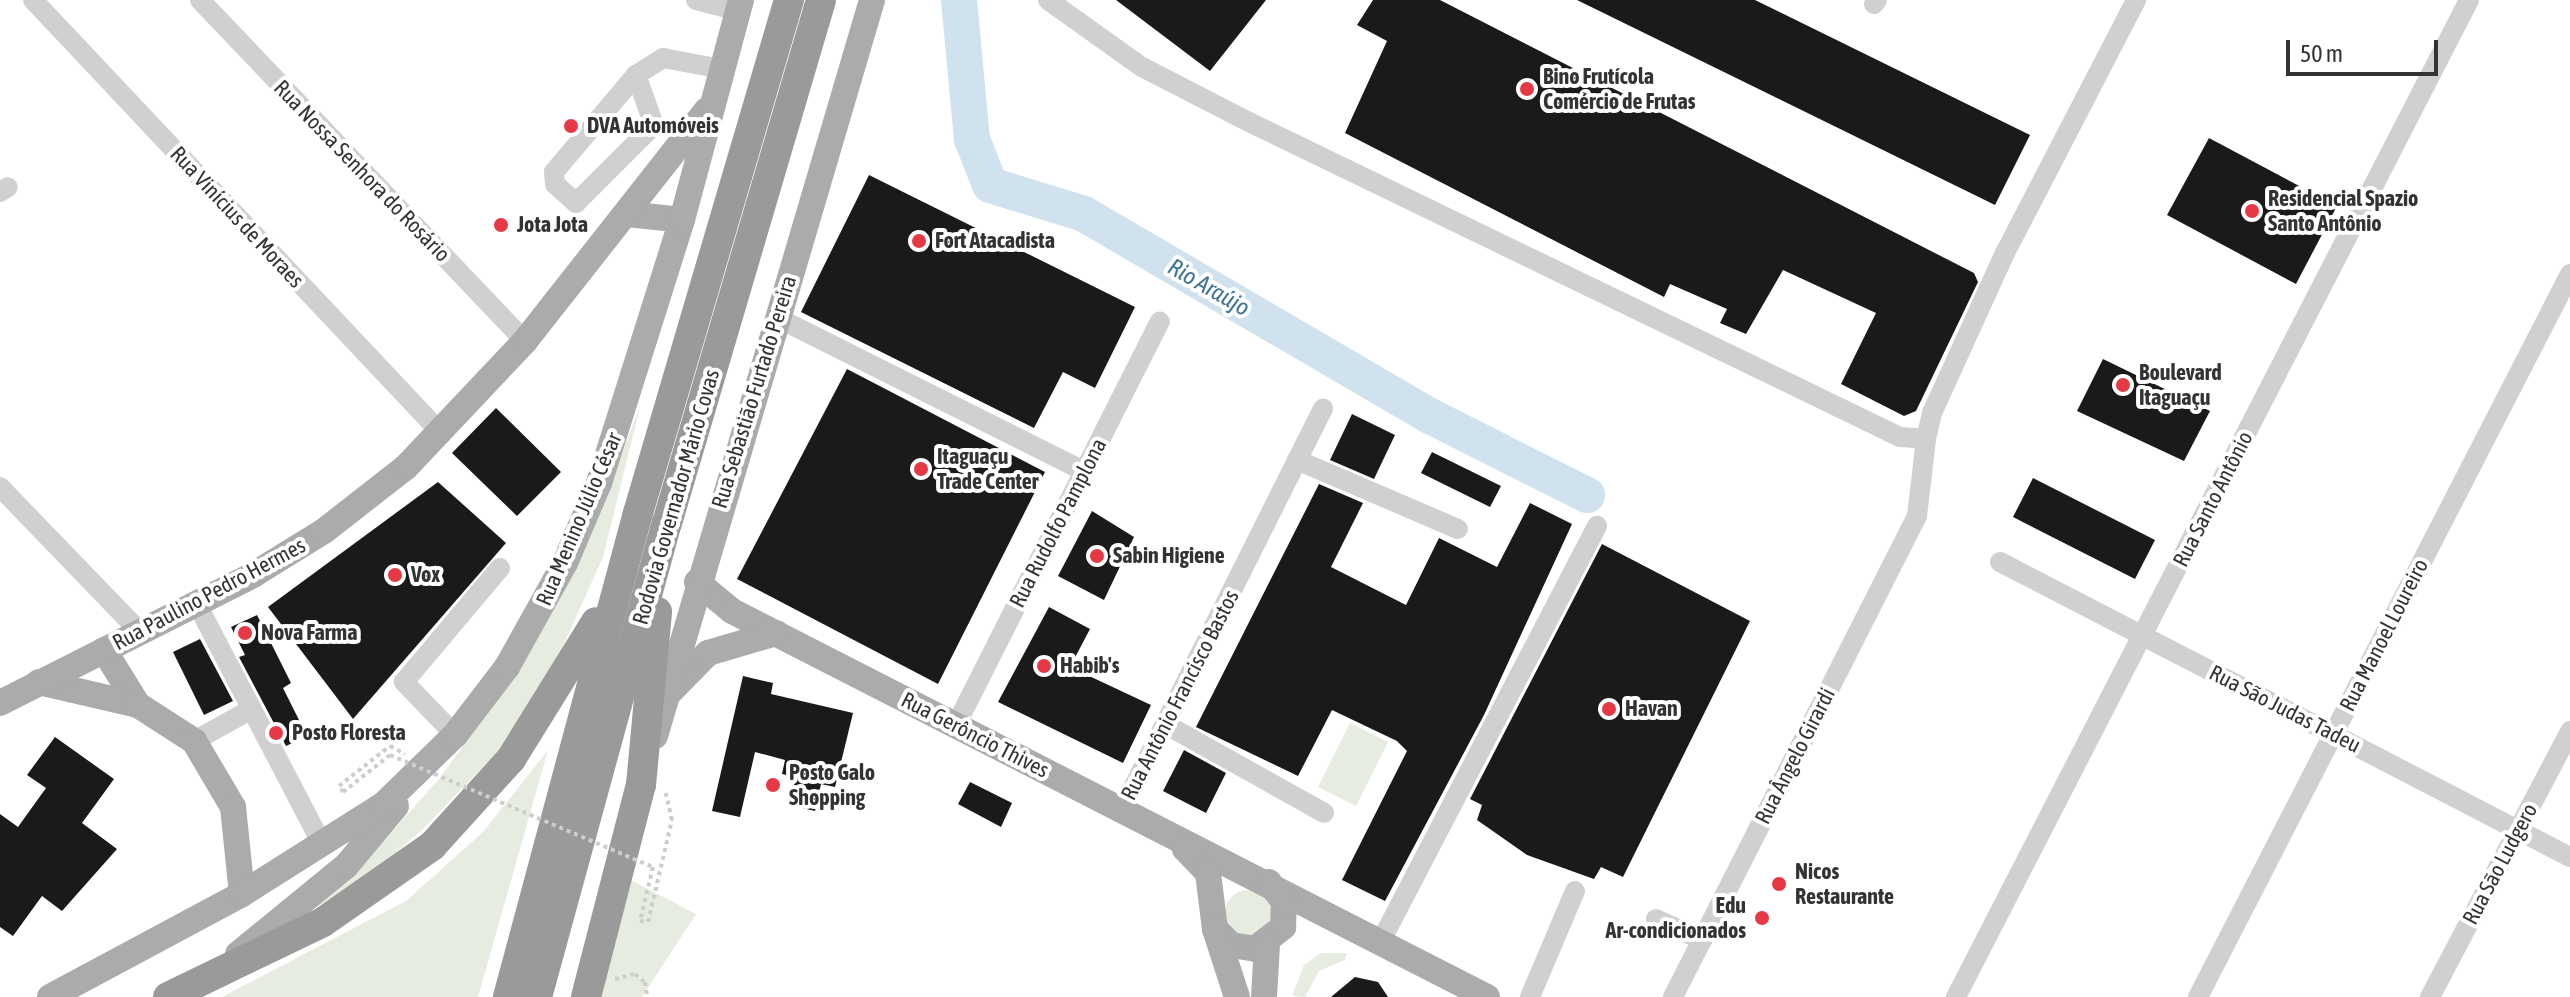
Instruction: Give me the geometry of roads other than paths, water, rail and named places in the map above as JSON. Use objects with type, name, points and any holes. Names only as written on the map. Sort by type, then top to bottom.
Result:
[{"type":"highway","name":"Rodovia Governador Mário Covas","points":[[508,997],[622,575],[789,0]]},
{"type":"highway","name":"Rodovia Governador Mário Covas","points":[[537,997],[667,523],[821,0]]},
{"type":"highway","points":[[597,995],[652,782],[667,523]]},
{"type":"highway","points":[[168,997],[334,915],[432,846],[511,759],[554,698],[622,575]]},
{"type":"main road","name":"Rua Sebastião Furtado Pereira","points":[[652,782],[664,702],[697,582],[872,0]]},
{"type":"main road","name":"Rua Menino Júlio César","points":[[50,997],[242,894],[322,844],[427,766],[507,667],[565,563],[619,426],[682,220],[739,5]]},
{"type":"main road","name":"Rua Paulino Pedro Hermes","points":[[0,703],[197,604],[324,531],[442,434],[525,341],[713,102]]},
{"type":"main road","points":[[627,214],[682,220]]},
{"type":"main road","name":"Rua Gerôncio Thives","points":[[697,582],[732,611],[1373,936]]},
{"type":"main road","points":[[680,643],[701,620],[732,611]]},
{"type":"main road","points":[[664,702],[681,675],[708,653],[776,633]]},
{"type":"main road","points":[[104,650],[138,705]]},
{"type":"main road","points":[[39,682],[138,705],[194,741],[233,807],[242,894]]},
{"type":"main road","points":[[212,973],[346,866],[427,766]]},
{"type":"main road","points":[[1175,837],[1208,873],[1214,918],[1237,997]]},
{"type":"main road","points":[[1214,918],[1227,884],[1263,880],[1284,902],[1264,997]]},
{"type":"main road","points":[[1214,918],[1243,949],[1316,920],[1373,936],[1486,997]]},
{"type":"street","name":"Rua Vinícius de Moraes","points":[[33,0],[442,434]]},
{"type":"street","name":"Rua Nossa Senhora do Rosário","points":[[200,0],[525,341]]},
{"type":"street","points":[[696,0],[739,5]]},
{"type":"street","points":[[1048,0],[1142,67],[1249,122],[1900,437],[1926,439],[1932,413],[2025,213],[2136,0]]},
{"type":"street","name":"Rua Santo Antônio","points":[[1956,997],[2469,0]]},
{"type":"street","points":[[636,75],[654,125],[576,203],[555,184],[554,172],[636,75],[663,58],[722,69]]},
{"type":"street","name":"Rua Manoel Loureiro","points":[[2198,997],[2570,274]]},
{"type":"street","points":[[776,317],[1084,471]]},
{"type":"street","name":"Rua Rudolfo Pamplona","points":[[956,725],[1160,322]]},
{"type":"street","name":"Rua Antônio Francisco Bastos","points":[[1122,810],[1323,408]]},
{"type":"street","name":"Rua Ângelo Girardi","points":[[1673,997],[1917,516],[1926,439]]},
{"type":"street","points":[[1297,460],[1458,529]]},
{"type":"street","points":[[0,487],[141,633]]},
{"type":"street","points":[[1373,936],[1597,526]]},
{"type":"street","name":"Rua São Judas Tadeu","points":[[2000,562],[2570,857]]},
{"type":"street","points":[[455,735],[404,682],[500,568]]},
{"type":"street","points":[[197,604],[322,844]]},
{"type":"street","points":[[194,741],[252,709]]},
{"type":"street","points":[[1165,724],[1324,813]]},
{"type":"street","name":"Rua São Ludgero","points":[[2430,997],[2570,731]]},
{"type":"street","points":[[1530,997],[1575,891]]},
{"type":"street","points":[[1656,919],[1702,940]]},
{"type":"waterway","name":"Rio Araújo","points":[[959,0],[972,139],[990,185],[1084,214],[1430,416],[1587,495]]},
{"type":"place","name":"Bino Frutícola Comércio de Frutas","points":[[1527,89]]},
{"type":"place","name":"DVA Automóveis","points":[[571,126]]},
{"type":"place","name":"Residencial Spazio Santo Antônio","points":[[2252,211]]},
{"type":"place","name":"Jota Jota","points":[[501,225]]},
{"type":"place","name":"Fort Atacadista","points":[[919,241]]},
{"type":"place","name":"Boulevard Itaguaçu","points":[[2123,385]]},
{"type":"place","name":"Itaguaçu Trade Center","points":[[921,469]]},
{"type":"place","name":"Sabin Higiene","points":[[1097,556]]},
{"type":"place","name":"Vox","points":[[395,575]]},
{"type":"place","name":"Nova Farma","points":[[245,633]]},
{"type":"place","name":"Habib's","points":[[1044,666]]},
{"type":"place","name":"Havan","points":[[1609,709]]},
{"type":"place","name":"Posto Floresta","points":[[276,733]]},
{"type":"place","name":"Posto Galo Shopping","points":[[773,785]]},
{"type":"place","name":"Nicos Restaurante","points":[[1779,884]]},
{"type":"place","name":"Edu Ar-condicionados","points":[[1762,918]]}]
